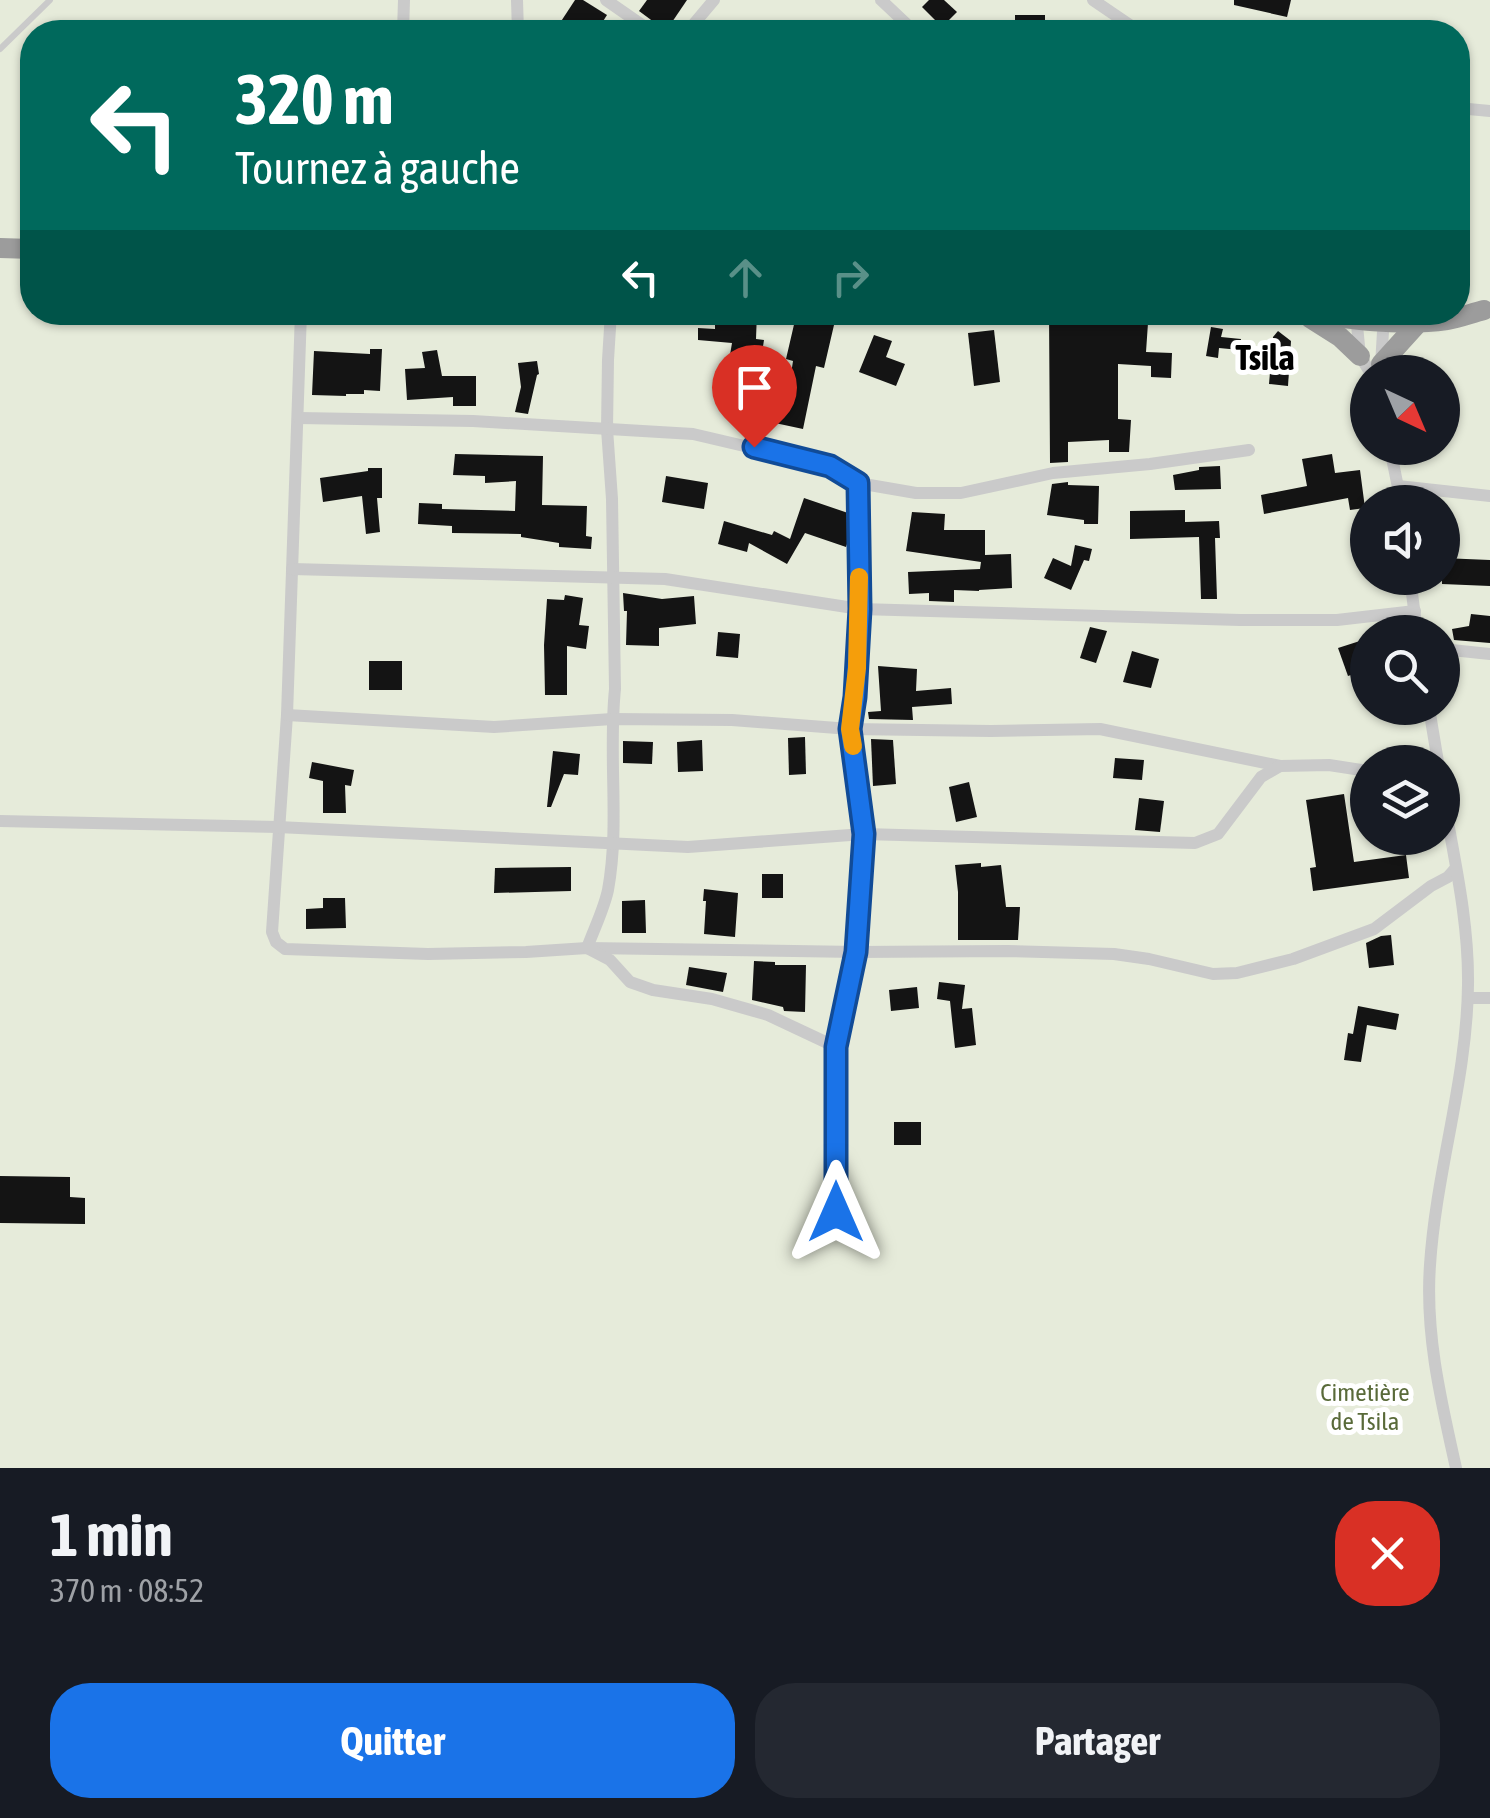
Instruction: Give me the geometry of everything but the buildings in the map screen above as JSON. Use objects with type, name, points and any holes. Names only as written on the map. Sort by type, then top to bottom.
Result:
[{"type":"highway","points":[[1323,325],[1360,355]]},
{"type":"highway","points":[[1384,355],[1416,325]]},
{"type":"street","points":[[606,0],[635,20]]},
{"type":"street","points":[[697,20],[714,0]]},
{"type":"street","points":[[882,0],[903,20]]},
{"type":"street","points":[[1092,0],[1122,20]]},
{"type":"street","points":[[300,325],[287,715],[272,932],[285,949],[428,954],[587,948],[1007,951],[1114,954],[1213,974],[1236,973],[1293,959],[1374,929],[1456,869]]},
{"type":"street","points":[[587,948],[607,892],[612,843],[615,689],[607,429],[611,325]]},
{"type":"street","points":[[1359,325],[1369,355]]},
{"type":"street","points":[[1375,355],[1382,325]]},
{"type":"street","points":[[299,418],[473,421],[693,434],[830,466],[858,483],[916,493],[960,493],[1053,472],[1249,450]]},
{"type":"street","points":[[836,1212],[836,1047],[856,952],[864,834],[850,729],[860,609],[858,483]]},
{"type":"street","points":[[1460,493],[1490,496]]},
{"type":"street","points":[[292,569],[664,579],[860,609],[1240,620],[1337,620],[1415,612]]},
{"type":"street","points":[[1412,595],[1415,615]]},
{"type":"street","points":[[1460,651],[1490,654]]},
{"type":"street","points":[[287,715],[494,727],[612,719],[732,720],[850,729],[1100,728],[1280,766],[1350,769]]},
{"type":"street","points":[[0,821],[278,828],[688,847],[864,834],[1195,843],[1218,834],[1261,777],[1280,766]]},
{"type":"street","points":[[1454,855],[1466,928],[1468,998],[1463,1059],[1430,1265],[1430,1326],[1456,1468]]},
{"type":"street","points":[[587,948],[610,960],[630,982],[768,1015],[836,1047]]},
{"type":"street","points":[[1468,998],[1490,998]]},
{"type":"lane","points":[[29,20],[50,0]]},
{"type":"lane","points":[[0,48],[20,29]]},
{"type":"green space","name":"Cimetière de Tsila","points":[[0,0],[1490,0],[1490,1468],[0,1468]]},
{"type":"slow traffic","points":[[853,746],[850,729],[857,668],[859,577]]},
{"type":"district","name":"Tsila","points":[[1265,358]]},
{"type":"route","points":[[754,447],[830,466],[858,483],[860,609],[850,729],[864,834],[856,952],[836,1047],[836,1212]]}]
